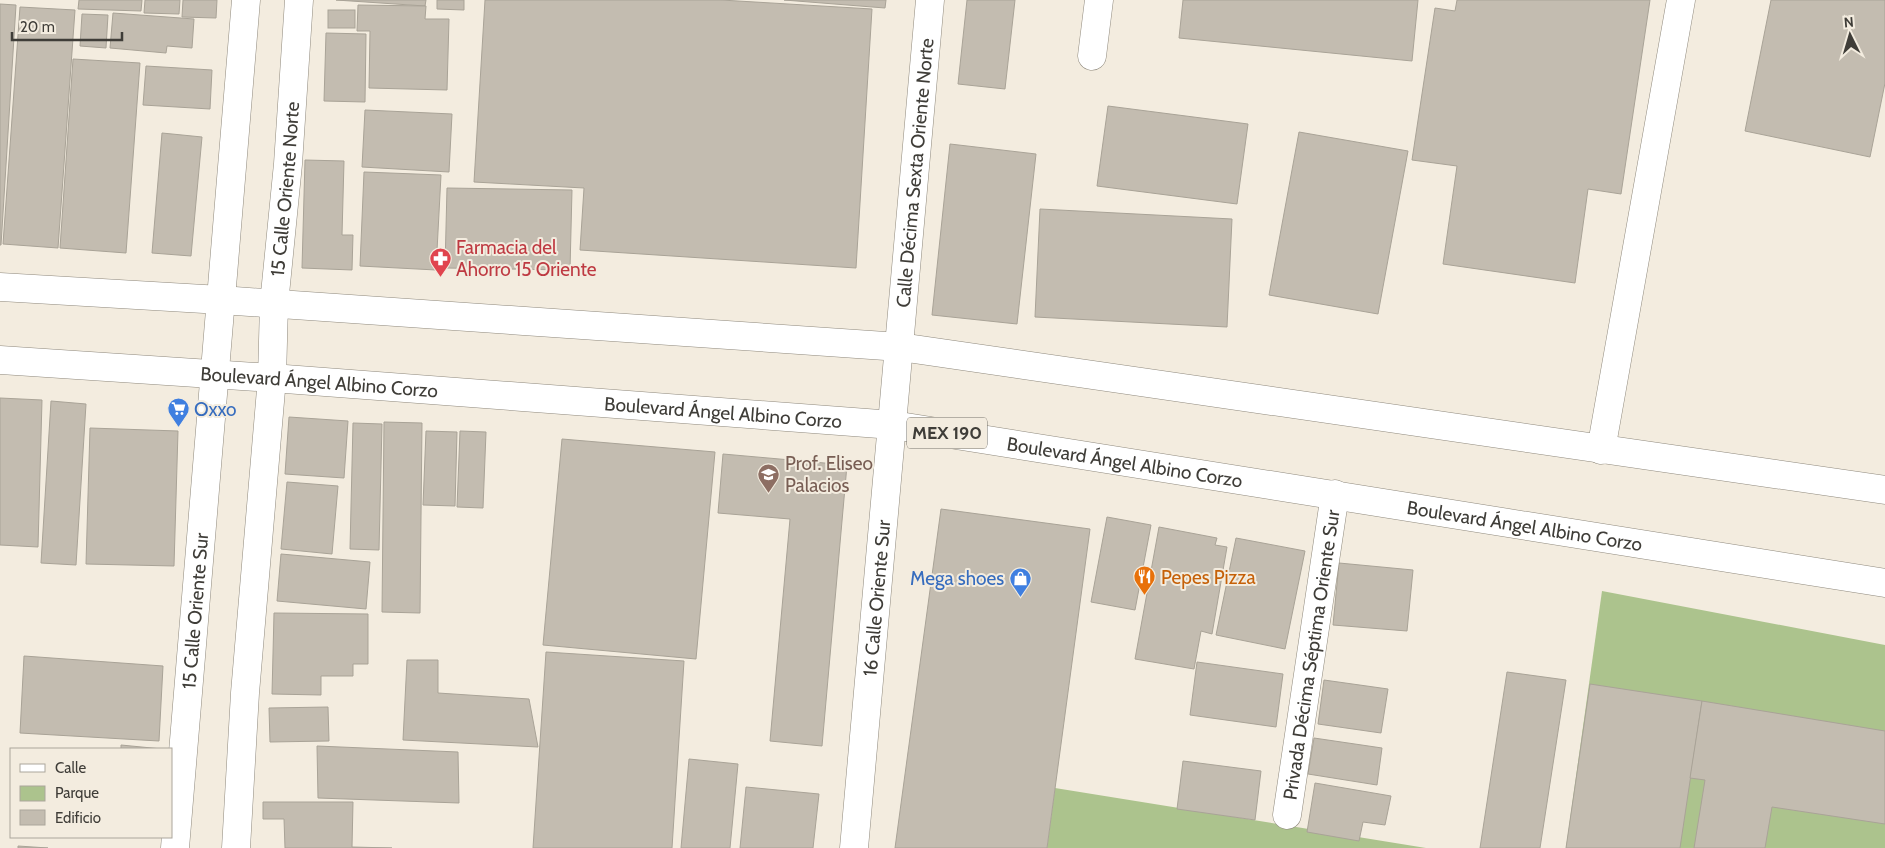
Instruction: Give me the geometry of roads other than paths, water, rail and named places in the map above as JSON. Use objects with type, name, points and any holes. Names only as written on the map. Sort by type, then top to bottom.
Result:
[{"type":"main road","points":[[214,375],[246,0]]},
{"type":"main road","name":"15 Calle Oriente Norte","points":[[272,378],[274,304],[288,164],[299,0]]},
{"type":"main road","name":"Calle Décima Sexta Oriente Norte","points":[[900,347],[930,0]]},
{"type":"main road","points":[[1092,56],[1099,0]]},
{"type":"main road","points":[[1601,450],[1681,0]]},
{"type":"main road","points":[[0,287],[221,300],[900,347],[1885,490]]},
{"type":"main road","name":"16 Calle Oriente Sur","points":[[854,848],[900,347]]},
{"type":"main road","name":"Boulevard Ángel Albino Corzo","points":[[0,360],[272,378],[893,425],[1885,583]]},
{"type":"main road","name":"15 Calle Oriente Sur","points":[[175,848],[214,375]]},
{"type":"main road","points":[[236,848],[244,702],[272,378]]},
{"type":"main road","name":"Privada Décima Séptima Oriente Sur","points":[[1287,815],[1335,494]]},
{"type":"place","name":"Farmacia del Ahorro 15 Oriente","points":[[440,277]]},
{"type":"place","name":"Oxxo","points":[[178,428]]},
{"type":"place","name":"Prof. Eliseo Palacios","points":[[769,493]]},
{"type":"place","name":"Pepes Pizza","points":[[1145,596]]},
{"type":"place","name":"Mega shoes","points":[[1020,597]]}]
